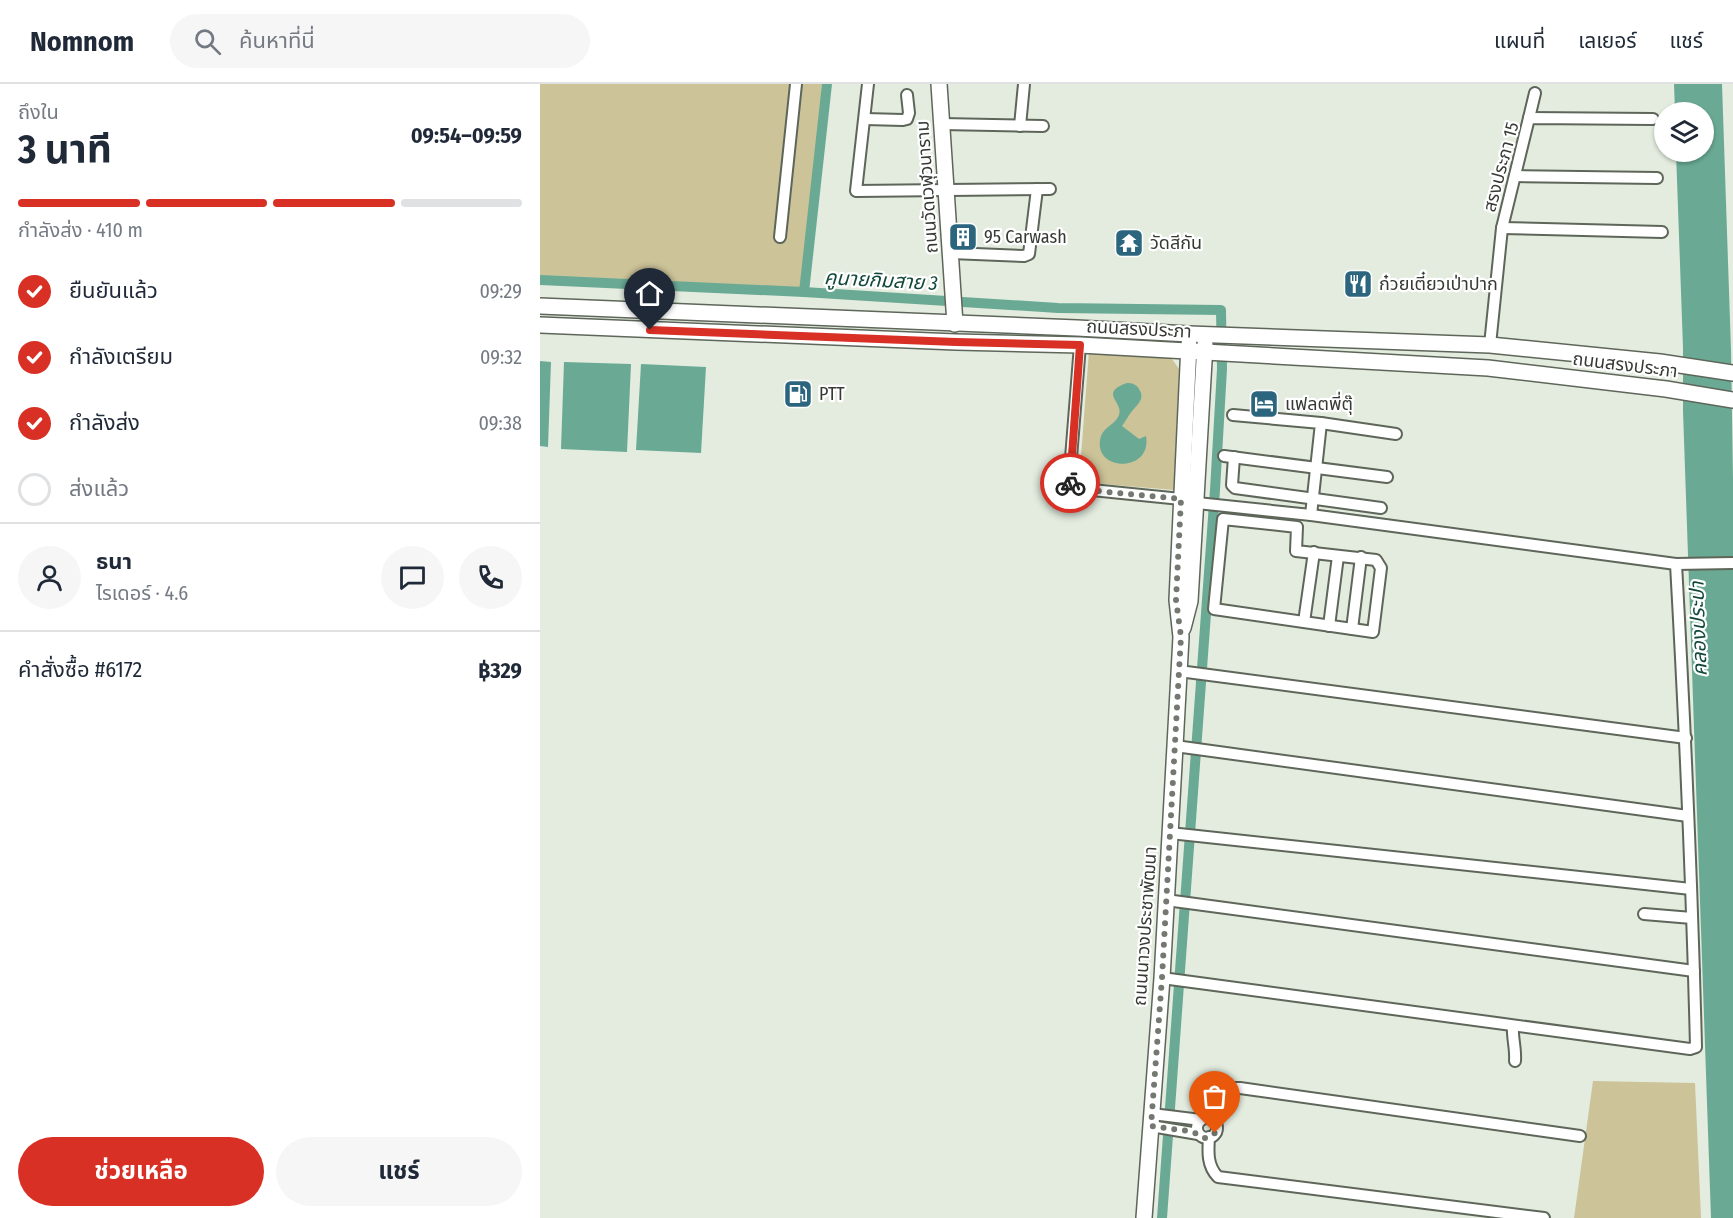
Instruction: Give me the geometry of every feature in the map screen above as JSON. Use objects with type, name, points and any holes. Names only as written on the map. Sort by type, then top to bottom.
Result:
[{"type":"main road","name":"ถนนวัดเวฬุวนาราม","points":[[939,84],[954,311]]},
{"type":"main road","name":"ถนนสรงประภา","points":[[540,306],[954,311],[1077,328],[1490,345],[1733,373]]},
{"type":"main road","name":"ถนนสรงประภา","points":[[540,326],[1080,345],[1488,368],[1673,390],[1725,399]]},
{"type":"main road","points":[[1189,334],[1210,353]]},
{"type":"main road","points":[[1210,335],[1210,353]]},
{"type":"main road","points":[[1355,339],[1355,360]]},
{"type":"main road","name":"ถนนนาวงประชาพัฒนา","points":[[1144,1218],[1165,1122],[1170,901],[1182,746],[1179,671],[1181,637],[1190,601],[1192,501],[1210,353]]},
{"type":"main road","points":[[1713,370],[1733,364]]},
{"type":"main road","points":[[1673,390],[1672,373],[1675,365]]},
{"type":"main road","points":[[1725,399],[1733,408]]},
{"type":"street","points":[[780,237],[796,84]]},
{"type":"street","points":[[868,84],[856,191],[1050,189]]},
{"type":"street","points":[[1020,126],[1024,84]]},
{"type":"street","points":[[1529,118],[1535,93]]},
{"type":"street","points":[[865,119],[907,119],[908,95]]},
{"type":"street","name":"สรงประภา 15","points":[[1490,345],[1502,228],[1529,118],[1653,119]]},
{"type":"street","points":[[942,124],[1043,126]]},
{"type":"street","points":[[1515,176],[1657,178]]},
{"type":"street","points":[[951,253],[1024,256],[1029,254],[1037,189]]},
{"type":"street","points":[[1502,228],[1662,232]]},
{"type":"street","points":[[1080,345],[1069,483],[1072,488],[1311,515],[1681,564],[1733,563]]},
{"type":"street","points":[[1233,415],[1321,423],[1396,434]]},
{"type":"street","points":[[1311,515],[1321,423]]},
{"type":"street","points":[[1381,508],[1235,488],[1232,485],[1229,456],[1387,477]]},
{"type":"street","points":[[1223,519],[1297,527],[1296,551],[1338,556],[1361,557],[1378,561],[1381,568],[1373,632],[1214,609],[1223,519]]},
{"type":"street","points":[[1304,622],[1314,552]]},
{"type":"street","points":[[1329,626],[1338,556]]},
{"type":"street","points":[[1352,629],[1361,557]]},
{"type":"street","points":[[1167,979],[1692,1049],[1696,1047],[1681,564]]},
{"type":"street","points":[[1179,671],[1686,738]]},
{"type":"street","points":[[1182,746],[1688,816]]},
{"type":"street","points":[[1177,833],[1691,889]]},
{"type":"street","points":[[1170,901],[1694,971]]},
{"type":"street","points":[[1644,914],[1692,918]]},
{"type":"street","points":[[1514,1026],[1512,1038],[1516,1050],[1515,1061]]},
{"type":"street","points":[[1544,1218],[1218,1177],[1213,1173],[1204,1136],[1197,1126],[1206,1119],[1225,1090],[1240,1088],[1580,1136]]},
{"type":"street","points":[[1206,1119],[1216,1125],[1217,1129],[1215,1133],[1204,1136],[1165,1122],[1206,1119]]},
{"type":"shaded area","points":[[540,84],[822,84],[804,292],[540,280]]},
{"type":"shaded area","points":[[1089,351],[1170,356],[1179,369],[1174,490],[1079,482]]},
{"type":"shaded area","points":[[1593,1081],[1695,1083],[1701,1218],[1574,1218]]},
{"type":"water","name":"คลองประปา","points":[[1674,84],[1722,84],[1733,479],[1733,1218],[1711,1218],[1676,162],[1714,162],[1714,102],[1675,102]]},
{"type":"water","points":[[540,361],[551,362],[548,447],[540,446]]},
{"type":"water","points":[[564,362],[631,364],[627,452],[561,449]]},
{"type":"water","points":[[641,364],[706,367],[701,453],[636,450]]},
{"type":"water","points":[[1127,383],[1137,386],[1141,392],[1141,398],[1122,426],[1139,439],[1146,436],[1146,448],[1140,457],[1122,464],[1104,457],[1100,448],[1101,436],[1119,415],[1120,410],[1114,398],[1114,390]]},
{"type":"waterway","points":[[804,292],[827,84]]},
{"type":"waterway","name":"คูนายกิมสาย 3","points":[[540,280],[804,292],[1058,308],[1221,310],[1222,369],[1215,490],[1162,1218]]},
{"type":"way so far","points":[[1070,483],[1072,488],[1077,489],[1181,499],[1176,600],[1181,637],[1162,978],[1151,1126],[1188,1131],[1205,1138],[1215,1133]]},
{"type":"place","name":"95 Carwash","points":[[963,237]]},
{"type":"place","name":"วัดสีกัน","points":[[1129,243]]},
{"type":"place","name":"ก๋วยเตี๋ยวเป่าปาก","points":[[1358,284]]},
{"type":"place","name":"PTT","points":[[798,394]]},
{"type":"place","name":"แฟลตพี่ตุ๊","points":[[1264,404]]},
{"type":"route","points":[[650,330],[1080,345],[1070,483]]}]
